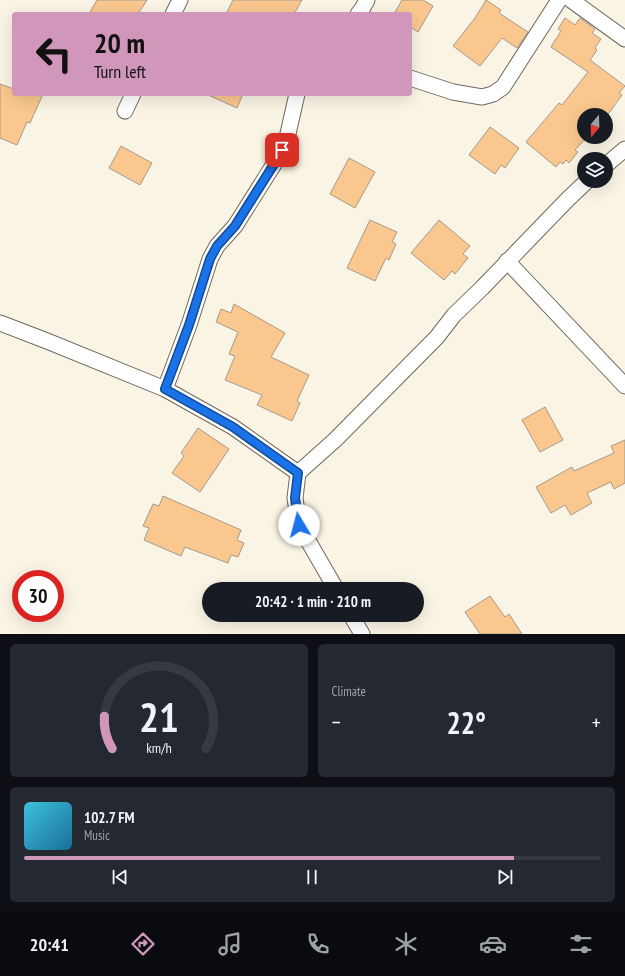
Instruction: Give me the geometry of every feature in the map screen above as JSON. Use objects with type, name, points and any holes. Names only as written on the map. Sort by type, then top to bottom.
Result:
[{"type":"street","points":[[174,12],[180,0]]},
{"type":"street","points":[[360,12],[367,0]]},
{"type":"street","points":[[412,79],[452,92],[482,97],[493,94],[503,87],[559,0]]},
{"type":"street","points":[[571,0],[625,39]]},
{"type":"street","points":[[125,111],[132,96]]},
{"type":"street","points":[[165,389],[189,325],[210,259],[217,246],[235,226],[276,161],[288,138],[297,96]]},
{"type":"street","points":[[613,159],[625,149]]},
{"type":"street","points":[[332,582],[299,525],[295,498],[298,473],[335,440],[437,337],[454,315],[580,188]]},
{"type":"street","points":[[507,261],[625,386]]},
{"type":"street","points":[[0,323],[47,340],[165,389],[233,427],[298,473]]},
{"type":"street","points":[[355,622],[362,634]]},
{"type":"building","points":[[97,0],[147,0],[139,12],[90,12]]},
{"type":"building","points":[[233,0],[302,0],[295,12],[227,12]]},
{"type":"building","points":[[402,0],[423,0],[433,6],[418,32],[412,28],[412,12],[395,12]]},
{"type":"building","points":[[486,0],[501,10],[499,13],[528,32],[517,48],[502,38],[480,66],[453,46],[475,18]]},
{"type":"building","points":[[565,18],[575,25],[580,18],[595,29],[592,33],[601,39],[595,48],[597,50],[590,60],[625,86],[619,93],[622,95],[613,108],[577,108],[577,144],[581,144],[575,150],[578,152],[569,163],[566,160],[563,164],[560,162],[556,167],[526,142],[559,103],[562,105],[588,72],[551,47],[561,31],[558,29]]},
{"type":"building","points":[[0,84],[12,88],[12,96],[42,96],[30,123],[27,122],[17,145],[0,138]]},
{"type":"building","points":[[210,96],[242,96],[237,108]]},
{"type":"building","points":[[490,127],[519,148],[505,168],[501,165],[495,174],[469,155]]},
{"type":"building","points":[[121,146],[152,163],[140,185],[109,168]]},
{"type":"building","points":[[349,158],[375,172],[355,208],[330,194]]},
{"type":"building","points":[[370,220],[397,232],[392,242],[396,244],[389,260],[386,258],[375,281],[347,268]]},
{"type":"building","points":[[439,220],[470,246],[463,254],[468,258],[455,274],[452,271],[444,280],[411,253]]},
{"type":"building","points":[[234,304],[285,333],[271,357],[309,375],[297,401],[300,403],[292,421],[257,405],[262,395],[225,380],[235,356],[229,354],[238,332],[216,322],[221,309],[231,313]]},
{"type":"building","points":[[545,407],[563,440],[540,452],[522,420]]},
{"type":"building","points":[[198,428],[229,449],[200,492],[172,473],[184,456],[181,453]]},
{"type":"building","points":[[625,440],[625,483],[614,489],[611,482],[587,493],[592,503],[571,515],[565,505],[551,513],[536,487],[572,467],[574,471],[614,453],[611,446]]},
{"type":"building","points":[[163,496],[241,530],[237,540],[244,543],[238,557],[231,555],[228,563],[185,547],[181,556],[144,540],[149,528],[143,526],[153,504],[159,506]]},
{"type":"building","points":[[490,596],[505,617],[509,614],[522,634],[480,634],[465,612]]},
{"type":"route","points":[[282,150],[235,226],[217,246],[210,259],[189,325],[165,389],[233,427],[298,473],[295,498],[299,525]]}]
